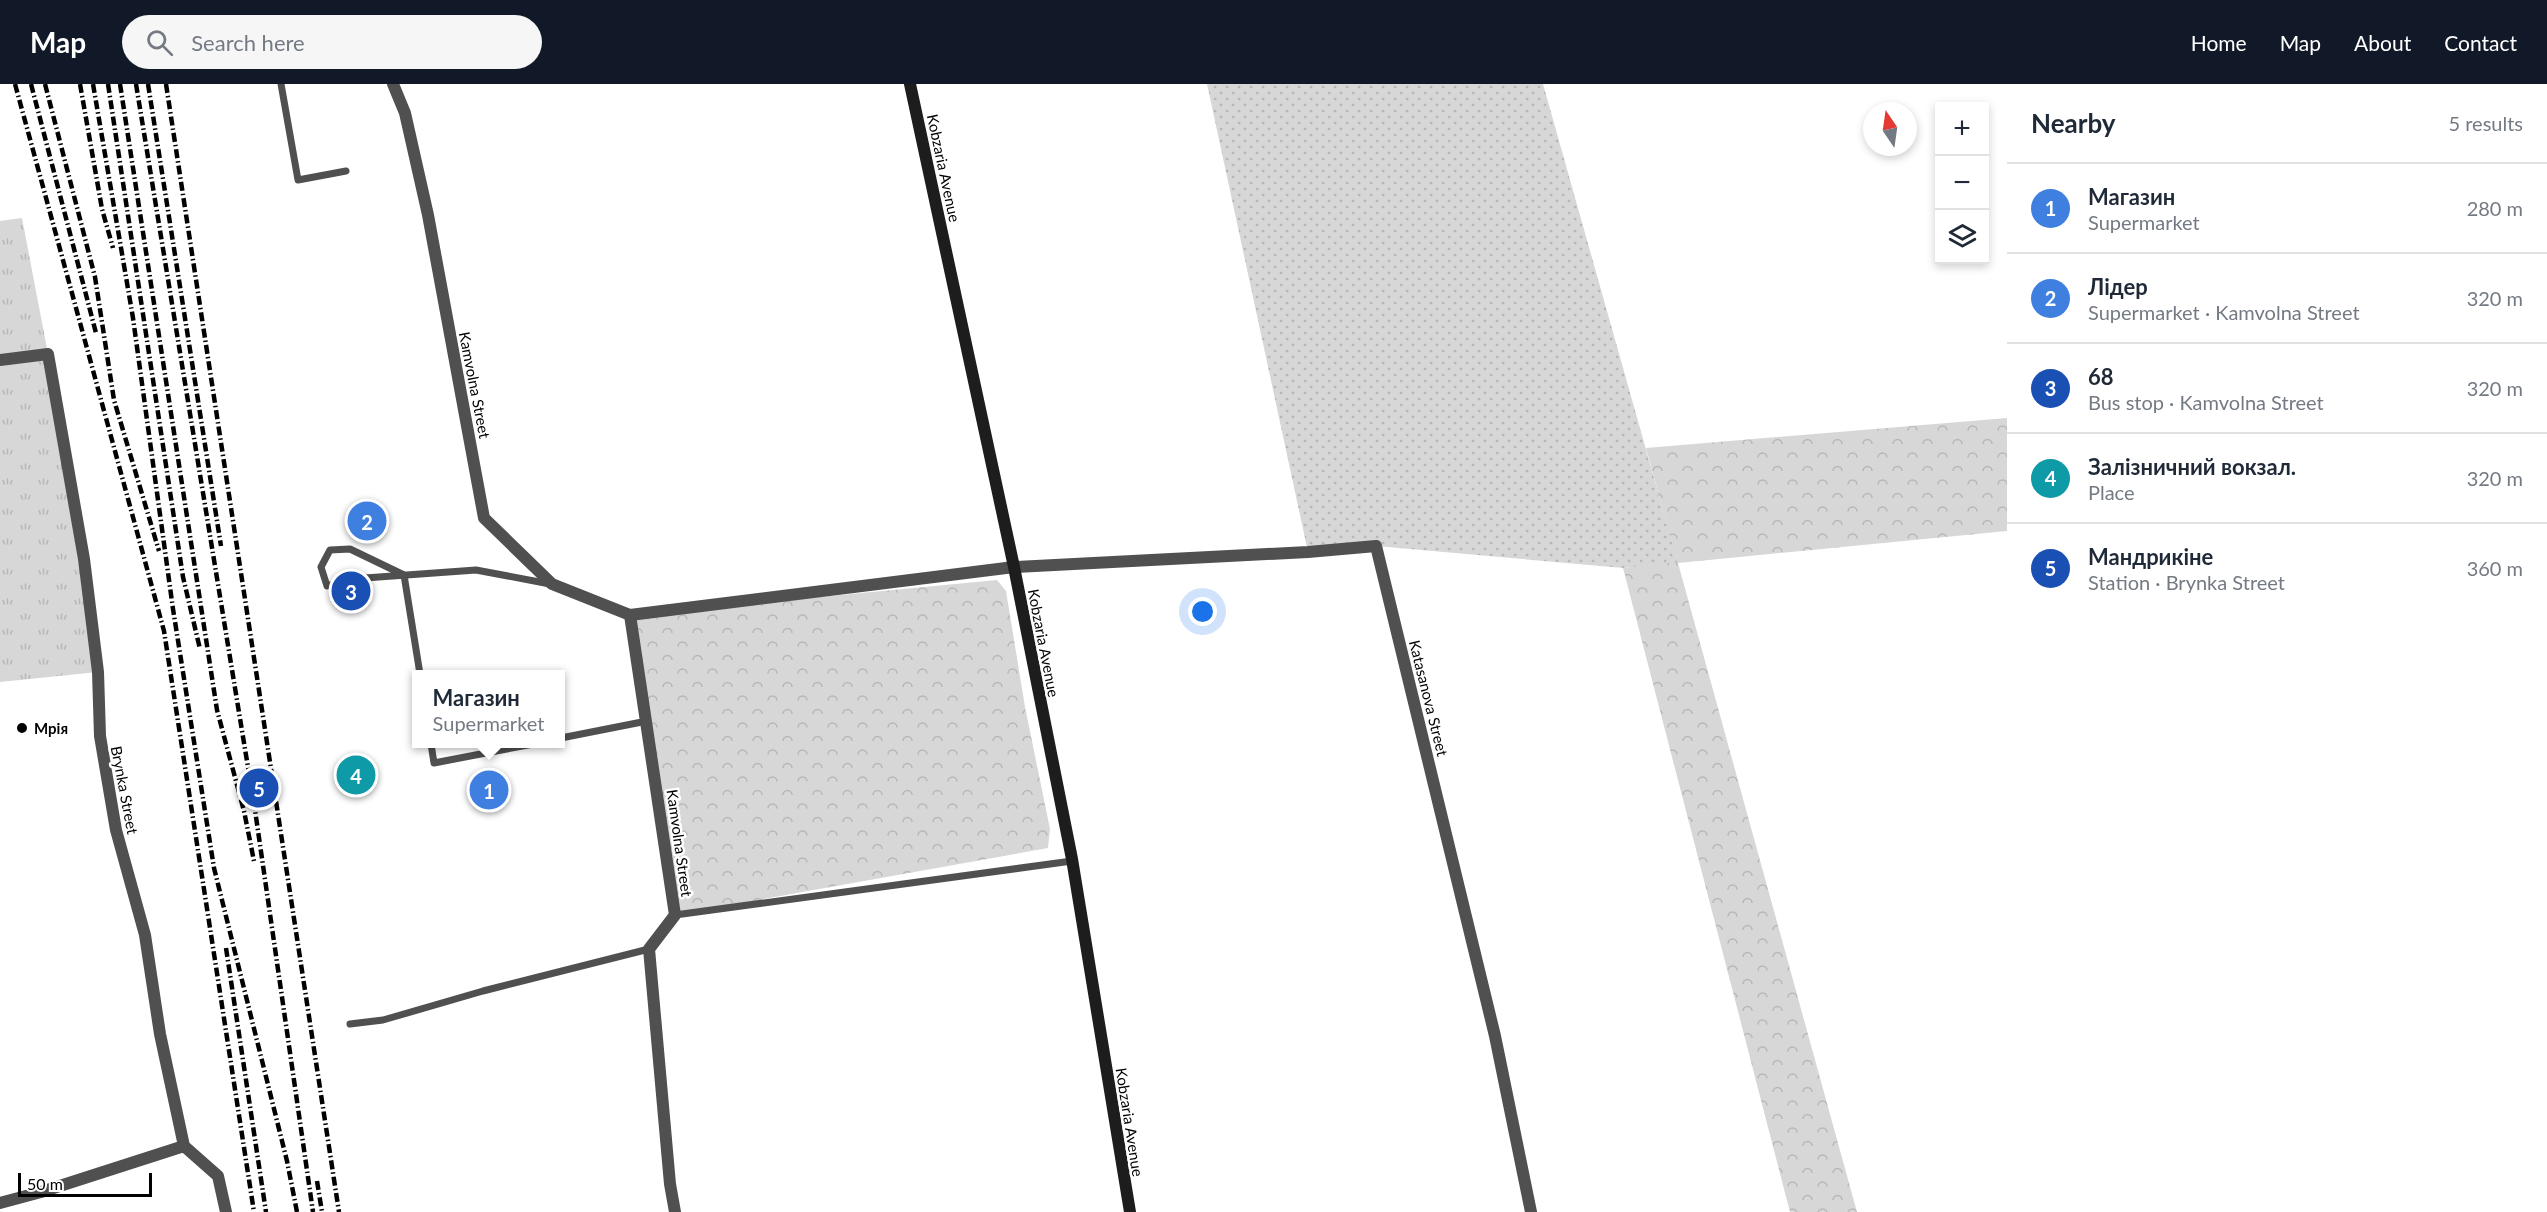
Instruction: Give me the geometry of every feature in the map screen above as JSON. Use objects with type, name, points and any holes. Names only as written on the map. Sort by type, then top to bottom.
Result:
[{"type":"main road","name":"Kobzaria Avenue","points":[[910,84],[1014,567],[1072,861],[1130,1212]]},
{"type":"street","name":"Kamvolna Street","points":[[393,84],[405,113],[428,215],[484,518],[552,584],[630,615],[1014,567]]},
{"type":"street","name":"Brynka Street","points":[[0,360],[48,354],[84,559],[98,672],[100,736],[105,767],[116,830],[144,935],[160,1034],[184,1146]]},
{"type":"street","name":"Katasanova Street","points":[[1014,567],[1308,552],[1376,546],[1495,1035],[1532,1212]]},
{"type":"street","name":"Kamvolna Street","points":[[630,615],[675,915],[649,949]]},
{"type":"street","points":[[649,949],[670,1184],[675,1212]]},
{"type":"street","points":[[0,1203],[184,1146],[218,1176],[226,1212]]},
{"type":"lane","points":[[281,84],[298,180],[346,171]]},
{"type":"lane","points":[[404,575],[350,549],[330,550],[321,567],[327,586],[351,579],[476,570],[552,584]]},
{"type":"lane","points":[[404,575],[419,670]]},
{"type":"lane","points":[[565,737],[647,721]]},
{"type":"lane","points":[[431,748],[434,763],[512,748]]},
{"type":"lane","points":[[675,915],[1072,861]]},
{"type":"lane","points":[[350,1024],[383,1020],[483,991],[649,949]]},
{"type":"green space","points":[[1207,84],[1543,84],[1678,563],[1623,568],[1376,546],[1308,552]]},
{"type":"green space","points":[[22,218],[48,354],[98,672],[0,682],[0,221]]},
{"type":"green space","points":[[2007,418],[2007,531],[1678,563],[1857,1212],[1790,1212],[1623,568],[1677,562],[1646,448]]},
{"type":"green space","points":[[997,580],[1006,591],[1025,707],[1050,829],[1048,848],[675,915],[630,615]]},
{"type":"railway","points":[[15,84],[164,631],[254,1212]]},
{"type":"railway","points":[[31,84],[96,333]]},
{"type":"railway","points":[[45,84],[95,277],[114,400],[159,551]]},
{"type":"railway","points":[[80,84],[102,209],[113,248]]},
{"type":"railway","points":[[93,84],[133,318],[173,609],[214,868],[287,1161],[297,1212]]},
{"type":"railway","points":[[108,84],[183,577],[200,649]]},
{"type":"railway","points":[[120,84],[217,710],[244,811],[254,861]]},
{"type":"railway","points":[[136,84],[255,810],[313,1212]]},
{"type":"railway","points":[[148,84],[221,546]]},
{"type":"railway","points":[[166,84],[339,1212]]},
{"type":"railway","points":[[226,948],[266,1212]]},
{"type":"railway","points":[[317,1181],[322,1212]]},
{"type":"place","name":"Лідер","points":[[367,521]]},
{"type":"place","name":"68","points":[[351,591]]},
{"type":"place","name":"Мрія","points":[[22,728]]},
{"type":"place","name":"Залізничний вокзал.","points":[[356,775]]},
{"type":"place","name":"Мандрикіне","points":[[259,788]]},
{"type":"place","name":"Магазин","points":[[489,790]]}]
